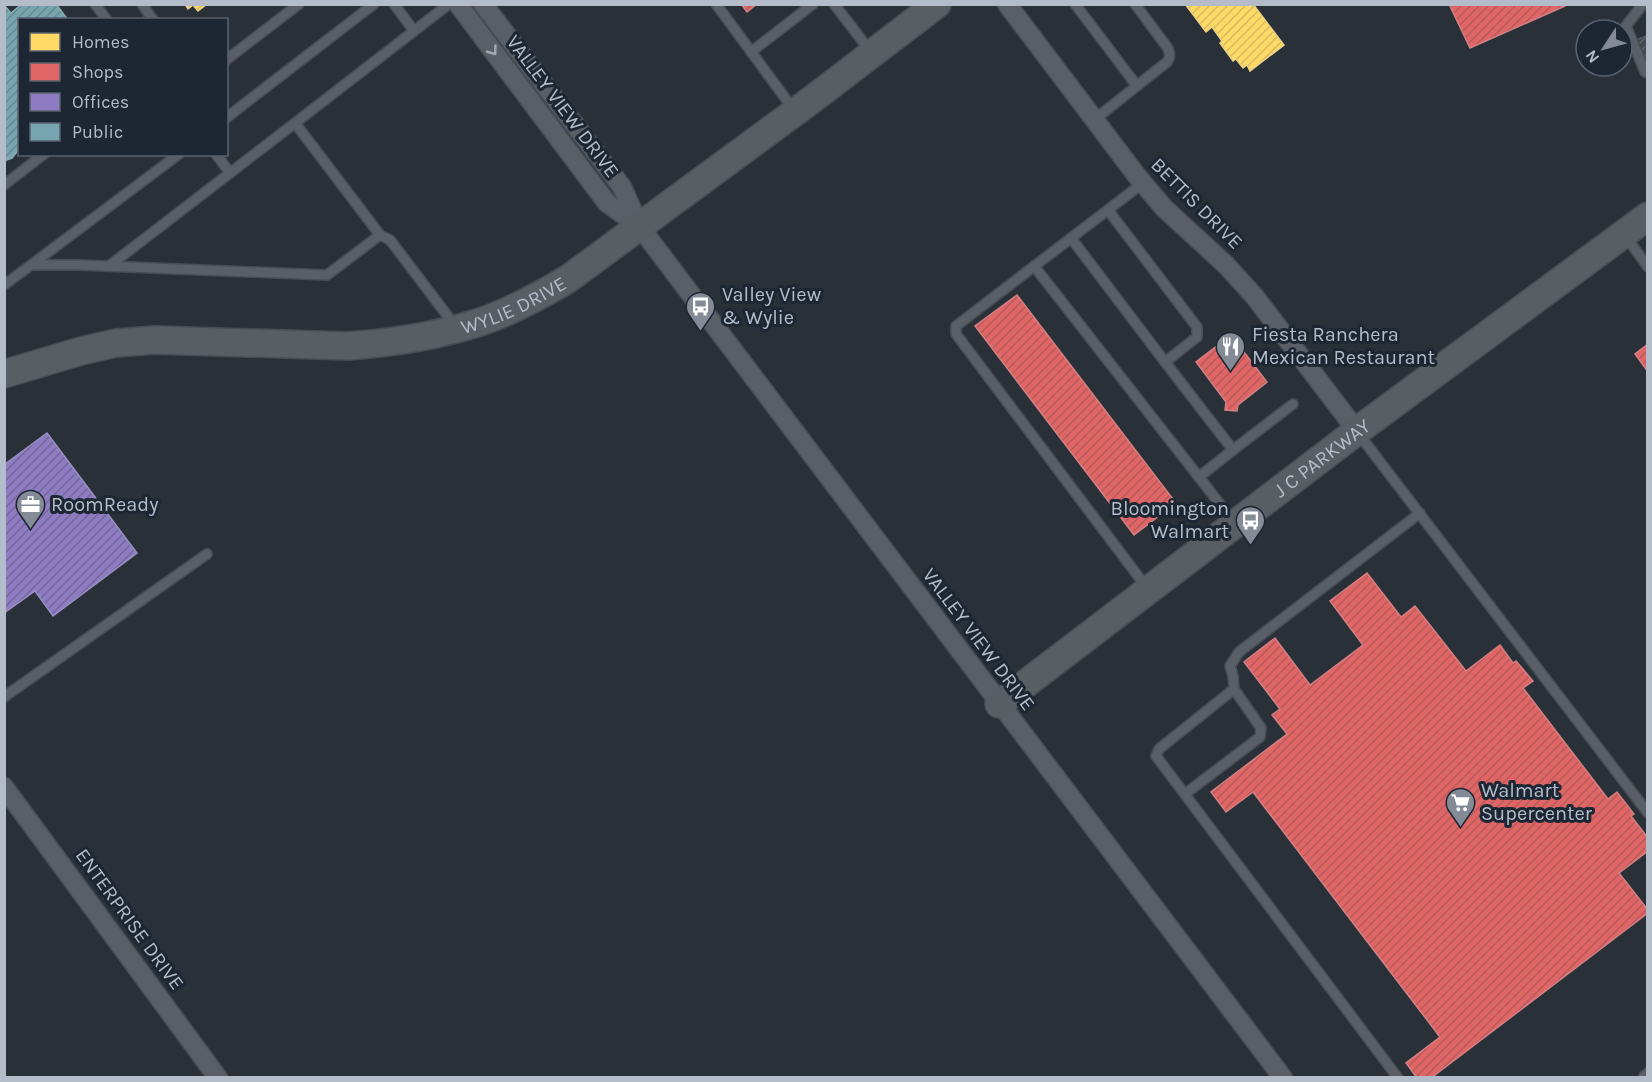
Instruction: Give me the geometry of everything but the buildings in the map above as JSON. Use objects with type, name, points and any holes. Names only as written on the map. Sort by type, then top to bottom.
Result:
[{"type":"main road","name":"WYLIE DRIVE","points":[[4,374],[116,343],[155,340],[348,346],[414,338],[481,322],[538,297],[568,279],[937,4]]},
{"type":"main road","name":"J C PARKWAY","points":[[999,704],[1357,431],[1647,216]]},
{"type":"street","name":"VALLEY VIEW DRIVE","points":[[458,4],[607,203],[640,227]]},
{"type":"street","name":"VALLEY VIEW DRIVE","points":[[483,4],[622,187],[640,227],[1276,1075]]},
{"type":"street","name":"BETTIS DRIVE","points":[[1007,4],[1143,183],[1164,208],[1226,265],[1255,297],[1357,431]]},
{"type":"street","name":"ENTERPRISE DRIVE","points":[[4,787],[218,1077]]},
{"type":"lane","points":[[95,4],[106,18]]},
{"type":"lane","points":[[142,4],[152,18]]},
{"type":"lane","points":[[228,58],[299,4]]},
{"type":"lane","points":[[228,116],[374,4]]},
{"type":"lane","points":[[394,4],[414,31]]},
{"type":"lane","points":[[109,266],[449,4]]},
{"type":"lane","points":[[716,4],[795,112]]},
{"type":"lane","points":[[751,52],[813,4]]},
{"type":"lane","points":[[834,4],[872,54]]},
{"type":"lane","points":[[1075,4],[1137,86]]},
{"type":"lane","points":[[1094,120],[1170,58],[1170,53],[1135,4]]},
{"type":"lane","points":[[1643,4],[1626,26],[1646,73]]},
{"type":"lane","points":[[295,123],[380,234],[390,240],[457,328]]},
{"type":"lane","points":[[4,184],[41,156]]},
{"type":"lane","points":[[4,285],[176,156]]},
{"type":"lane","points":[[217,156],[230,173]]},
{"type":"lane","points":[[1143,183],[956,326],[956,334],[1149,590]]},
{"type":"lane","points":[[1108,210],[1197,327],[1197,337],[1165,362]]},
{"type":"lane","points":[[31,265],[327,275],[380,234]]},
{"type":"lane","points":[[1623,234],[1647,267]]},
{"type":"lane","points":[[1071,238],[1233,450]]},
{"type":"lane","points":[[1034,266],[1235,524]]},
{"type":"lane","points":[[1198,477],[1293,404]]},
{"type":"lane","points":[[1357,431],[1647,813]]},
{"type":"lane","points":[[1185,794],[1260,737],[1261,728],[1234,689],[1230,666],[1239,651],[1420,513]]},
{"type":"lane","points":[[4,697],[207,554]]},
{"type":"lane","points":[[1234,689],[1159,748],[1156,756],[1398,1077]]},
{"type":"lane","points":[[1645,1077],[1647,1073]]},
{"type":"place","name":"Valley View & Wylie","points":[[701,332]]},
{"type":"place","name":"Fiesta Ranchera Mexican Restaurant","points":[[1231,372]]},
{"type":"place","name":"RoomReady","points":[[30,530]]},
{"type":"place","name":"Bloomington Walmart","points":[[1250,546]]},
{"type":"place","name":"Walmart Supercenter","points":[[1460,828]]}]
